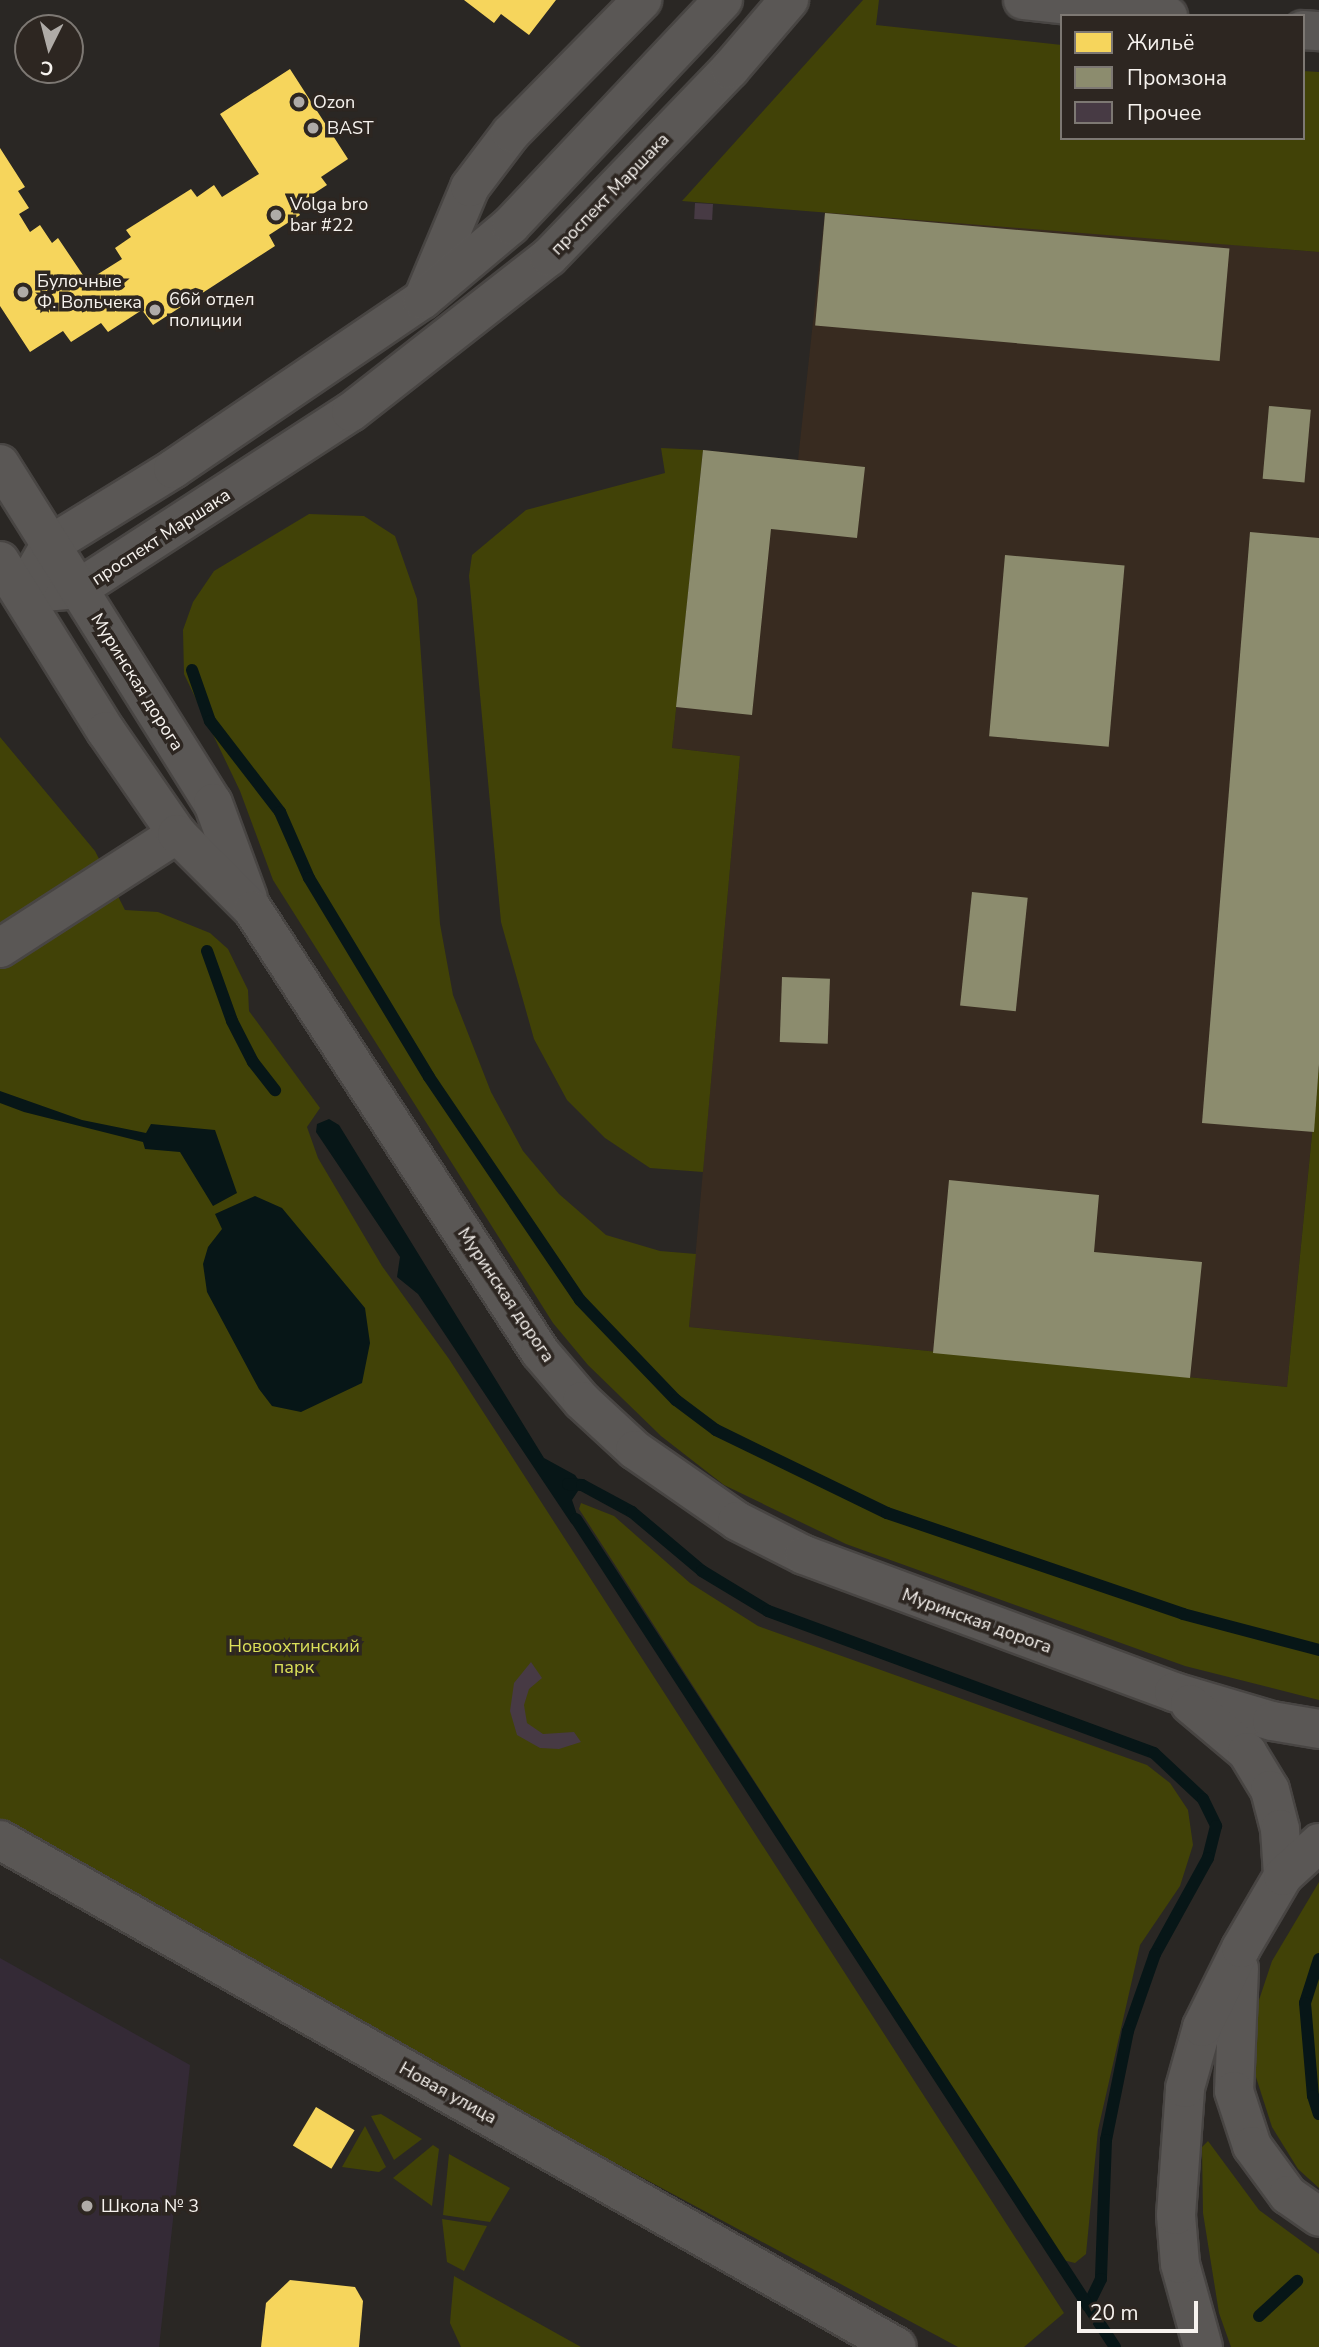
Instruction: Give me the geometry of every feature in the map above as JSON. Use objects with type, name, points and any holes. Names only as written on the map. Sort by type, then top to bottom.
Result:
[{"type":"street","points":[[422,300],[470,187],[511,134],[642,0]]},
{"type":"street","points":[[22,594],[50,545],[173,469],[422,300],[511,225],[723,0]]},
{"type":"street","name":"проспект Маршака","points":[[22,594],[78,589],[351,412],[549,257],[730,69],[789,0]]},
{"type":"street","points":[[1023,0],[1150,14]]},
{"type":"street","name":"Муринская дорога","points":[[0,464],[213,803],[253,910]]},
{"type":"street","name":"Муринская дорога","points":[[0,561],[106,731],[177,834],[253,910],[540,1352],[582,1401],[635,1450],[726,1514],[804,1555],[1174,1692],[1272,1721],[1319,1729]]},
{"type":"street","points":[[0,948],[177,834]]},
{"type":"street","name":"Муринская дорога","points":[[1174,1692],[1247,1752],[1270,1790],[1280,1829],[1283,1876]]},
{"type":"street","name":"Новая улица","points":[[0,1840],[897,2347]]},
{"type":"street","points":[[1203,2347],[1180,2264],[1179,2151],[1185,2088],[1202,2027],[1241,1948],[1283,1876],[1319,1843]]},
{"type":"street","points":[[1241,1948],[1234,2091],[1252,2147],[1288,2195],[1319,2217]]},
{"type":"shaded area","points":[[825,211],[1319,252],[1319,1064],[1287,1387],[689,1327],[740,756],[672,748],[703,450],[798,460]]},
{"type":"shaded area","points":[[0,1091],[82,1120],[146,1133],[151,1124],[215,1130],[237,1193],[213,1206],[180,1152],[145,1149],[143,1142],[24,1112],[0,1103]]},
{"type":"shaded area","points":[[329,1119],[339,1125],[544,1458],[575,1475],[582,1485],[572,1500],[583,1532],[571,1523],[418,1294],[397,1277],[400,1257],[316,1132],[317,1124]]},
{"type":"shaded area","points":[[255,1196],[282,1208],[365,1308],[370,1343],[362,1383],[301,1412],[272,1406],[259,1389],[207,1292],[203,1264],[208,1247],[222,1229],[215,1214]]},
{"type":"shaded area","name":"Школа № 3","points":[[0,1958],[190,2065],[159,2347],[0,2347]]},
{"type":"green space","points":[[863,0],[879,0],[876,25],[1060,45],[1060,140],[1305,140],[1305,71],[1319,72],[1319,252],[682,201]]},
{"type":"green space","points":[[661,448],[703,450],[672,748],[740,756],[703,1172],[650,1168],[605,1138],[567,1100],[534,1039],[501,922],[469,576],[472,555],[526,510],[665,473]]},
{"type":"green space","points":[[309,514],[364,516],[395,536],[417,599],[440,924],[453,995],[491,1092],[523,1151],[559,1194],[606,1235],[660,1251],[696,1254],[689,1327],[1287,1387],[1319,1064],[1319,1700],[1185,1666],[846,1544],[724,1485],[661,1436],[588,1365],[553,1323],[273,880],[240,791],[184,674],[183,630],[193,602],[214,571]]},
{"type":"green space","name":"Новоохтинский парк","points":[[0,737],[95,851],[125,910],[158,912],[210,933],[228,949],[248,990],[249,1011],[320,1108],[307,1127],[318,1158],[382,1266],[449,1359],[1064,2313],[1024,2347],[958,2347],[0,1833]]},
{"type":"green space","points":[[581,1503],[614,1516],[690,1583],[758,1626],[1147,1765],[1170,1783],[1188,1810],[1193,1845],[1180,1886],[1140,1945],[1098,2130],[1086,2254],[1075,2263],[1063,2260],[579,1509]]},
{"type":"green space","points":[[1319,1882],[1319,2188],[1298,2169],[1272,2127],[1254,2071],[1254,2015],[1272,1961]]},
{"type":"green space","points":[[381,2114],[422,2139],[394,2160],[371,2116]]},
{"type":"green space","points":[[365,2126],[386,2167],[379,2172],[342,2167]]},
{"type":"green space","points":[[1208,2141],[1259,2210],[1319,2254],[1319,2347],[1231,2347],[1219,2313],[1203,2213],[1202,2147]]},
{"type":"green space","points":[[433,2145],[439,2149],[432,2206],[393,2178]]},
{"type":"green space","points":[[449,2154],[510,2188],[490,2222],[443,2215]]},
{"type":"green space","points":[[442,2219],[487,2226],[464,2271],[447,2262]]},
{"type":"green space","points":[[454,2276],[581,2347],[461,2347],[450,2323]]},
{"type":"building: Жильё","points":[[464,0],[556,0],[529,35],[501,14],[494,23]]},
{"type":"building: Жильё","points":[[290,69],[348,159],[321,177],[327,185],[295,206],[300,215],[269,235],[275,246],[153,325],[142,310],[108,332],[101,323],[71,342],[63,331],[30,352],[0,306],[0,148],[25,187],[18,191],[29,208],[19,214],[30,232],[40,225],[52,243],[58,238],[87,281],[122,259],[115,248],[131,237],[126,230],[191,189],[197,197],[214,185],[222,197],[259,174],[220,114]]},
{"type":"building: Жильё","points":[[316,2107],[355,2130],[331,2169],[293,2146]]},
{"type":"building: Жильё","points":[[290,2280],[355,2287],[363,2301],[359,2347],[261,2347],[266,2303]]},
{"type":"building: Промзона","points":[[825,213],[1229,248],[1220,361],[815,326]]},
{"type":"building: Промзона","points":[[1269,406],[1311,410],[1304,482],[1263,479]]},
{"type":"building: Промзона","points":[[703,450],[865,467],[857,538],[771,529],[752,715],[676,707]]},
{"type":"building: Промзона","points":[[1250,532],[1319,538],[1319,1064],[1314,1132],[1202,1123]]},
{"type":"building: Промзона","points":[[1005,555],[1125,565],[1109,747],[989,736]]},
{"type":"building: Промзона","points":[[972,892],[1028,898],[1016,1011],[960,1005]]},
{"type":"building: Промзона","points":[[782,977],[830,979],[828,1044],[780,1042]]},
{"type":"building: Промзона","points":[[949,1180],[1099,1195],[1094,1252],[1202,1262],[1190,1378],[933,1353]]},
{"type":"building: Прочее","points":[[695,203],[713,204],[712,220],[694,219]]},
{"type":"building: Прочее","points":[[531,1662],[542,1678],[529,1689],[524,1705],[527,1723],[543,1734],[574,1732],[581,1742],[559,1749],[540,1748],[517,1735],[510,1711],[514,1683]]},
{"type":"waterway","points":[[192,670],[210,721],[280,812],[309,878],[429,1077],[580,1300],[676,1400],[716,1430],[887,1513],[1183,1614],[1319,1650]]},
{"type":"waterway","points":[[207,951],[232,1021],[253,1062],[275,1090]]},
{"type":"waterway","points":[[568,1484],[582,1485],[632,1512],[702,1571],[768,1611],[1154,1753],[1203,1799],[1216,1826],[1208,1858],[1155,1954],[1128,2031],[1106,2140],[1101,2279],[1088,2306]]},
{"type":"waterway","points":[[576,1519],[1115,2347]]},
{"type":"waterway","points":[[1319,1959],[1305,2003],[1313,2096],[1319,2114]]},
{"type":"waterway","points":[[1259,2316],[1297,2281]]},
{"type":"place","name":"Ozon","points":[[299,102]]},
{"type":"place","name":"BAST","points":[[313,128]]},
{"type":"place","name":"Volga bro bar #22","points":[[276,215]]},
{"type":"place","name":"Булочные Ф. Вольчека","points":[[23,292]]},
{"type":"place","name":"66й отдел полиции","points":[[155,310]]},
{"type":"place","name":"Школа № 3","points":[[87,2206]]}]
